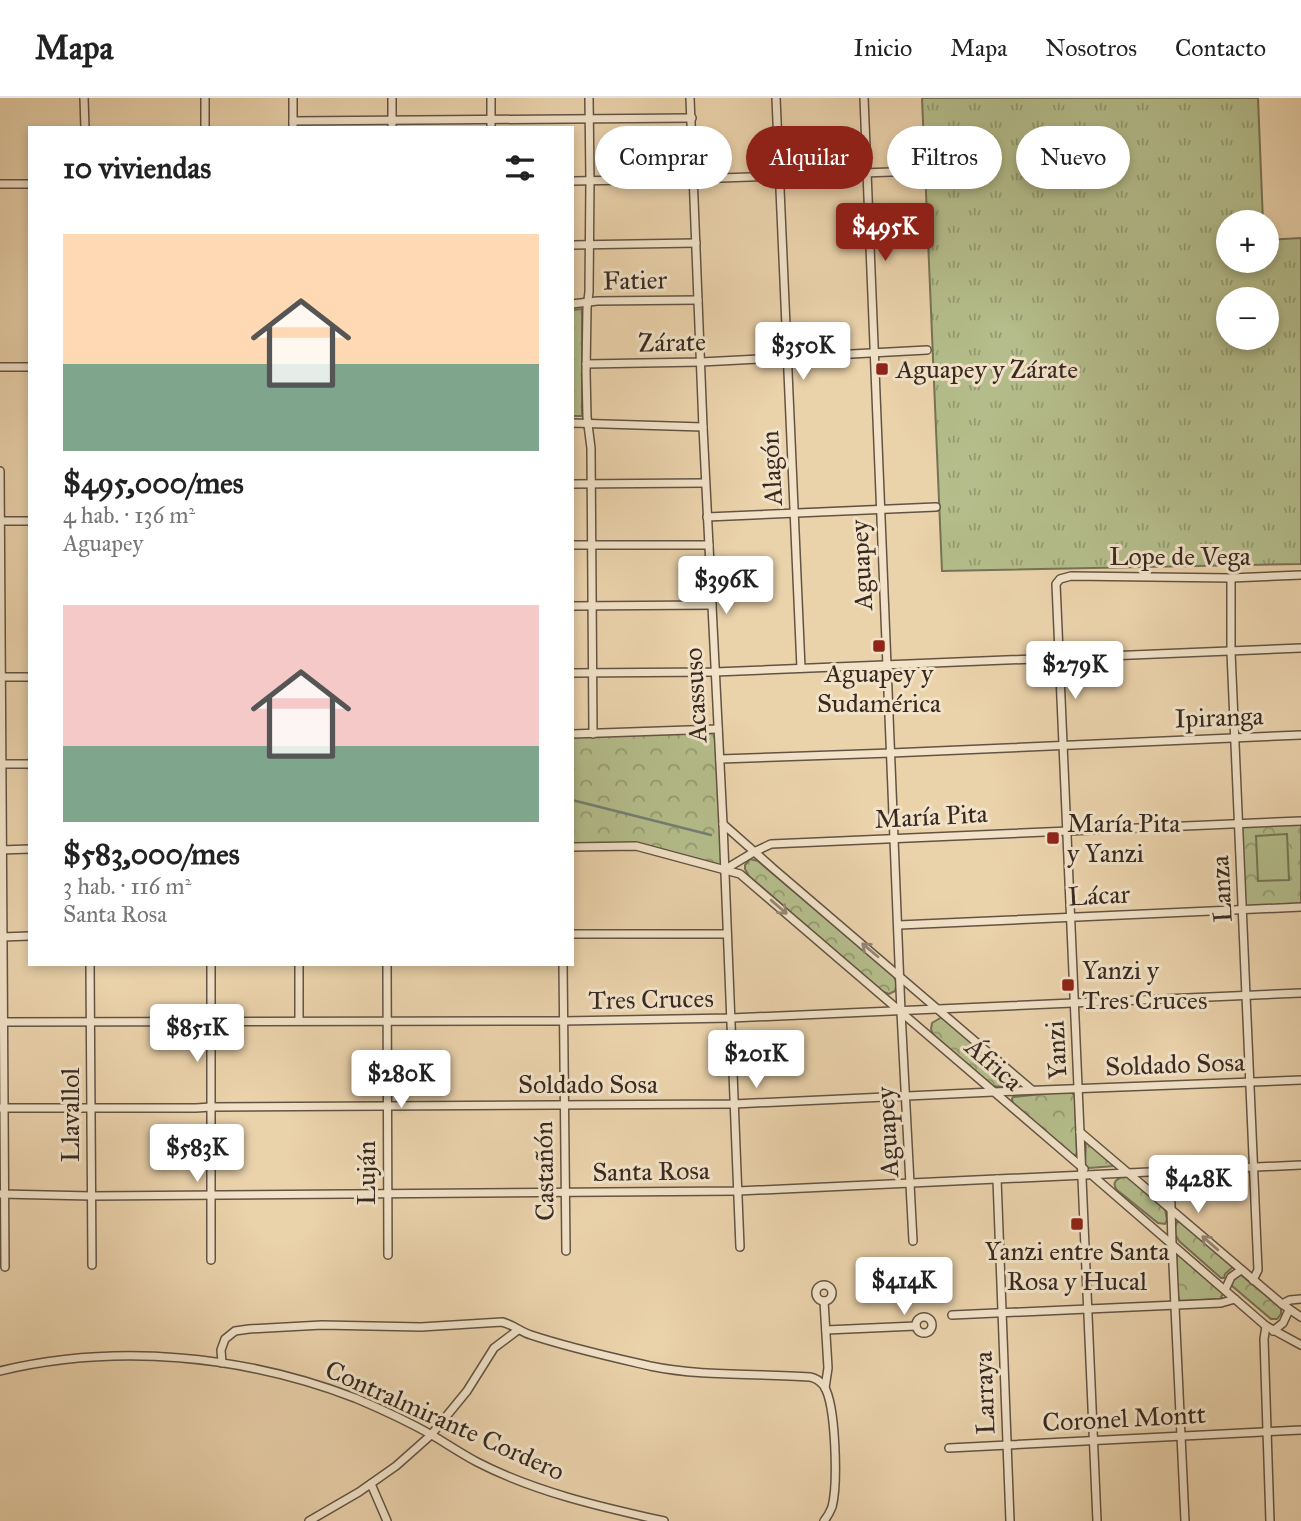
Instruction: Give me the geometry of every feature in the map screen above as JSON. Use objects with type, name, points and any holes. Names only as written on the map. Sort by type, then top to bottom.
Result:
[{"type":"street","points":[[84,98],[85,126]]},
{"type":"street","points":[[205,98],[205,126]]},
{"type":"street","points":[[293,98],[293,124],[491,124],[589,118],[692,118]]},
{"type":"street","points":[[392,98],[392,124]]},
{"type":"street","points":[[491,98],[491,124]]},
{"type":"street","points":[[589,98],[586,364],[587,423],[591,448],[593,734]]},
{"type":"street","name":"Acassuso","points":[[690,98],[692,126]]},
{"type":"street","name":"Alagón","points":[[776,98],[777,126]]},
{"type":"street","name":"Aguapey","points":[[863,98],[865,126]]},
{"type":"street","points":[[574,181],[595,181]]},
{"type":"street","points":[[0,184],[28,184]]},
{"type":"street","name":"Acassuso","points":[[693,189],[705,483],[732,1018],[740,1248]]},
{"type":"street","name":"Alagón","points":[[780,189],[801,668]]},
{"type":"street","name":"Aguapey","points":[[868,189],[901,1012],[913,1241]]},
{"type":"street","points":[[574,245],[696,243]]},
{"type":"street","name":"Fatier","points":[[574,304],[698,300]]},
{"type":"street","name":"Zárate","points":[[586,364],[788,359],[927,350]]},
{"type":"street","points":[[0,367],[28,367]]},
{"type":"street","points":[[574,424],[703,427]]},
{"type":"street","points":[[0,471],[2,1194],[5,1267]]},
{"type":"street","points":[[574,484],[705,483]]},
{"type":"street","points":[[707,517],[936,508]]},
{"type":"street","points":[[0,521],[28,521]]},
{"type":"street","points":[[574,545],[709,545]]},
{"type":"street","name":"Lope de Vega","points":[[1060,579],[1071,576],[1231,578],[1301,575]]},
{"type":"street","name":"Lanza","points":[[1231,578],[1231,652],[1255,1168],[1258,1270],[1253,1280]]},
{"type":"street","name":"Yanzi","points":[[1060,579],[1056,584],[1097,1521]]},
{"type":"street","points":[[574,606],[712,605]]},
{"type":"street","points":[[574,673],[715,672],[1301,648]]},
{"type":"street","points":[[1,677],[28,677]]},
{"type":"street","points":[[574,734],[718,729]]},
{"type":"street","name":"Ipiranga","points":[[720,760],[1301,735]]},
{"type":"street","points":[[1,764],[28,764]]},
{"type":"street","name":"María Pita","points":[[724,870],[771,844],[1301,821]]},
{"type":"street","name":"África","points":[[723,824],[1033,1090]]},
{"type":"street","points":[[574,847],[636,846],[724,870]]},
{"type":"street","points":[[2,849],[28,849]]},
{"type":"street","name":"África","points":[[724,870],[745,878],[1082,1172]]},
{"type":"street","name":"Lácar","points":[[899,925],[1301,907]]},
{"type":"street","points":[[574,934],[727,934]]},
{"type":"street","points":[[2,937],[28,936]]},
{"type":"street","name":"Llavallol","points":[[90,966],[92,1265]]},
{"type":"street","points":[[211,966],[211,1260]]},
{"type":"street","points":[[299,966],[299,1020]]},
{"type":"street","name":"Luján","points":[[387,966],[388,1255]]},
{"type":"street","name":"Castañón","points":[[563,966],[566,1251]]},
{"type":"street","name":"Tres Cruces","points":[[1,1022],[732,1018],[1301,993]]},
{"type":"street","name":"Soldado Sosa","points":[[2,1108],[734,1104],[1301,1080]]},
{"type":"street","points":[[1080,1132],[1241,1270],[1301,1317]]},
{"type":"street","name":"Santa Rosa","points":[[2,1194],[92,1196],[738,1191],[996,1179],[1082,1172],[1093,1175],[1301,1166]]},
{"type":"street","points":[[1170,1172],[1185,1521]]},
{"type":"street","points":[[1093,1175],[1270,1329],[1301,1345]]},
{"type":"street","name":"Larraya","points":[[996,1179],[1010,1521]]},
{"type":"street","points":[[1224,1290],[1231,1277],[1241,1270]]},
{"type":"street","points":[[952,1315],[1221,1303],[1235,1299]]},
{"type":"street","points":[[1282,1304],[1290,1300],[1301,1300]]},
{"type":"street","points":[[824,1301],[828,1368],[825,1388],[834,1427],[835,1452],[834,1494],[831,1511],[826,1519]]},
{"type":"street","points":[[1270,1521],[1264,1339],[1270,1329],[1283,1323],[1289,1310]]},
{"type":"street","points":[[222,1363],[221,1350],[225,1339],[235,1331],[322,1325],[421,1327],[502,1322],[571,1347],[653,1366],[722,1374],[810,1377],[816,1378],[825,1388]]},
{"type":"street","points":[[826,1331],[916,1326]]},
{"type":"street","points":[[309,1521],[371,1484],[431,1435],[467,1391],[489,1354],[518,1330]]},
{"type":"street","name":"Contralmirante Cordero","points":[[0,1371],[112,1356],[177,1357],[261,1370],[328,1388],[378,1408],[509,1476],[586,1502],[664,1521]]},
{"type":"street","name":"Coronel Montt","points":[[949,1448],[1301,1430]]},
{"type":"street","points":[[371,1484],[387,1521]]},
{"type":"green space","points":[[922,98],[1258,98],[1263,210],[1216,210],[1216,273],[1279,273],[1279,239],[1301,238],[1301,564],[942,571],[926,189],[1002,189],[1002,126],[923,126]]},
{"type":"green space","points":[[582,309],[582,416],[574,416],[574,310]]},
{"type":"green space","points":[[718,729],[724,870],[636,846],[574,847],[574,734]]},
{"type":"green space","points":[[1301,821],[1301,907],[1242,910],[1239,823]]},
{"type":"green space","points":[[1287,834],[1289,880],[1258,881],[1256,836]]},
{"type":"green space","points":[[750,859],[758,861],[893,975],[897,983],[895,991],[889,994],[881,991],[749,876],[745,865]]},
{"type":"green space","points":[[942,1017],[1017,1081],[1017,1086],[992,1086],[933,1035],[932,1023]]},
{"type":"green space","points":[[1070,1091],[1075,1096],[1076,1155],[1013,1104],[1012,1099]]},
{"type":"green space","points":[[1086,1141],[1115,1166],[1089,1168],[1085,1165]]},
{"type":"green space","points":[[1124,1176],[1165,1209],[1165,1224],[1158,1223],[1117,1190],[1115,1183]]},
{"type":"green space","points":[[1177,1222],[1232,1265],[1224,1278],[1179,1241],[1175,1234]]},
{"type":"green space","points":[[1179,1254],[1221,1291],[1223,1294],[1220,1299],[1180,1301],[1175,1278]]},
{"type":"green space","points":[[1240,1274],[1281,1308],[1277,1319],[1271,1319],[1231,1285],[1232,1279]]},
{"type":"waterway","points":[[574,801],[711,835]]},
{"type":"place","name":"Aguapey y Zárate","points":[[882,369]]},
{"type":"place","name":"Aguapey y Sudamérica","points":[[879,646]]},
{"type":"place","name":"María Pita y Yanzi","points":[[1053,838]]},
{"type":"place","name":"Yanzi y Tres Cruces","points":[[1068,985]]},
{"type":"place","name":"Yanzi entre Santa Rosa y Hucal","points":[[1077,1224]]}]
